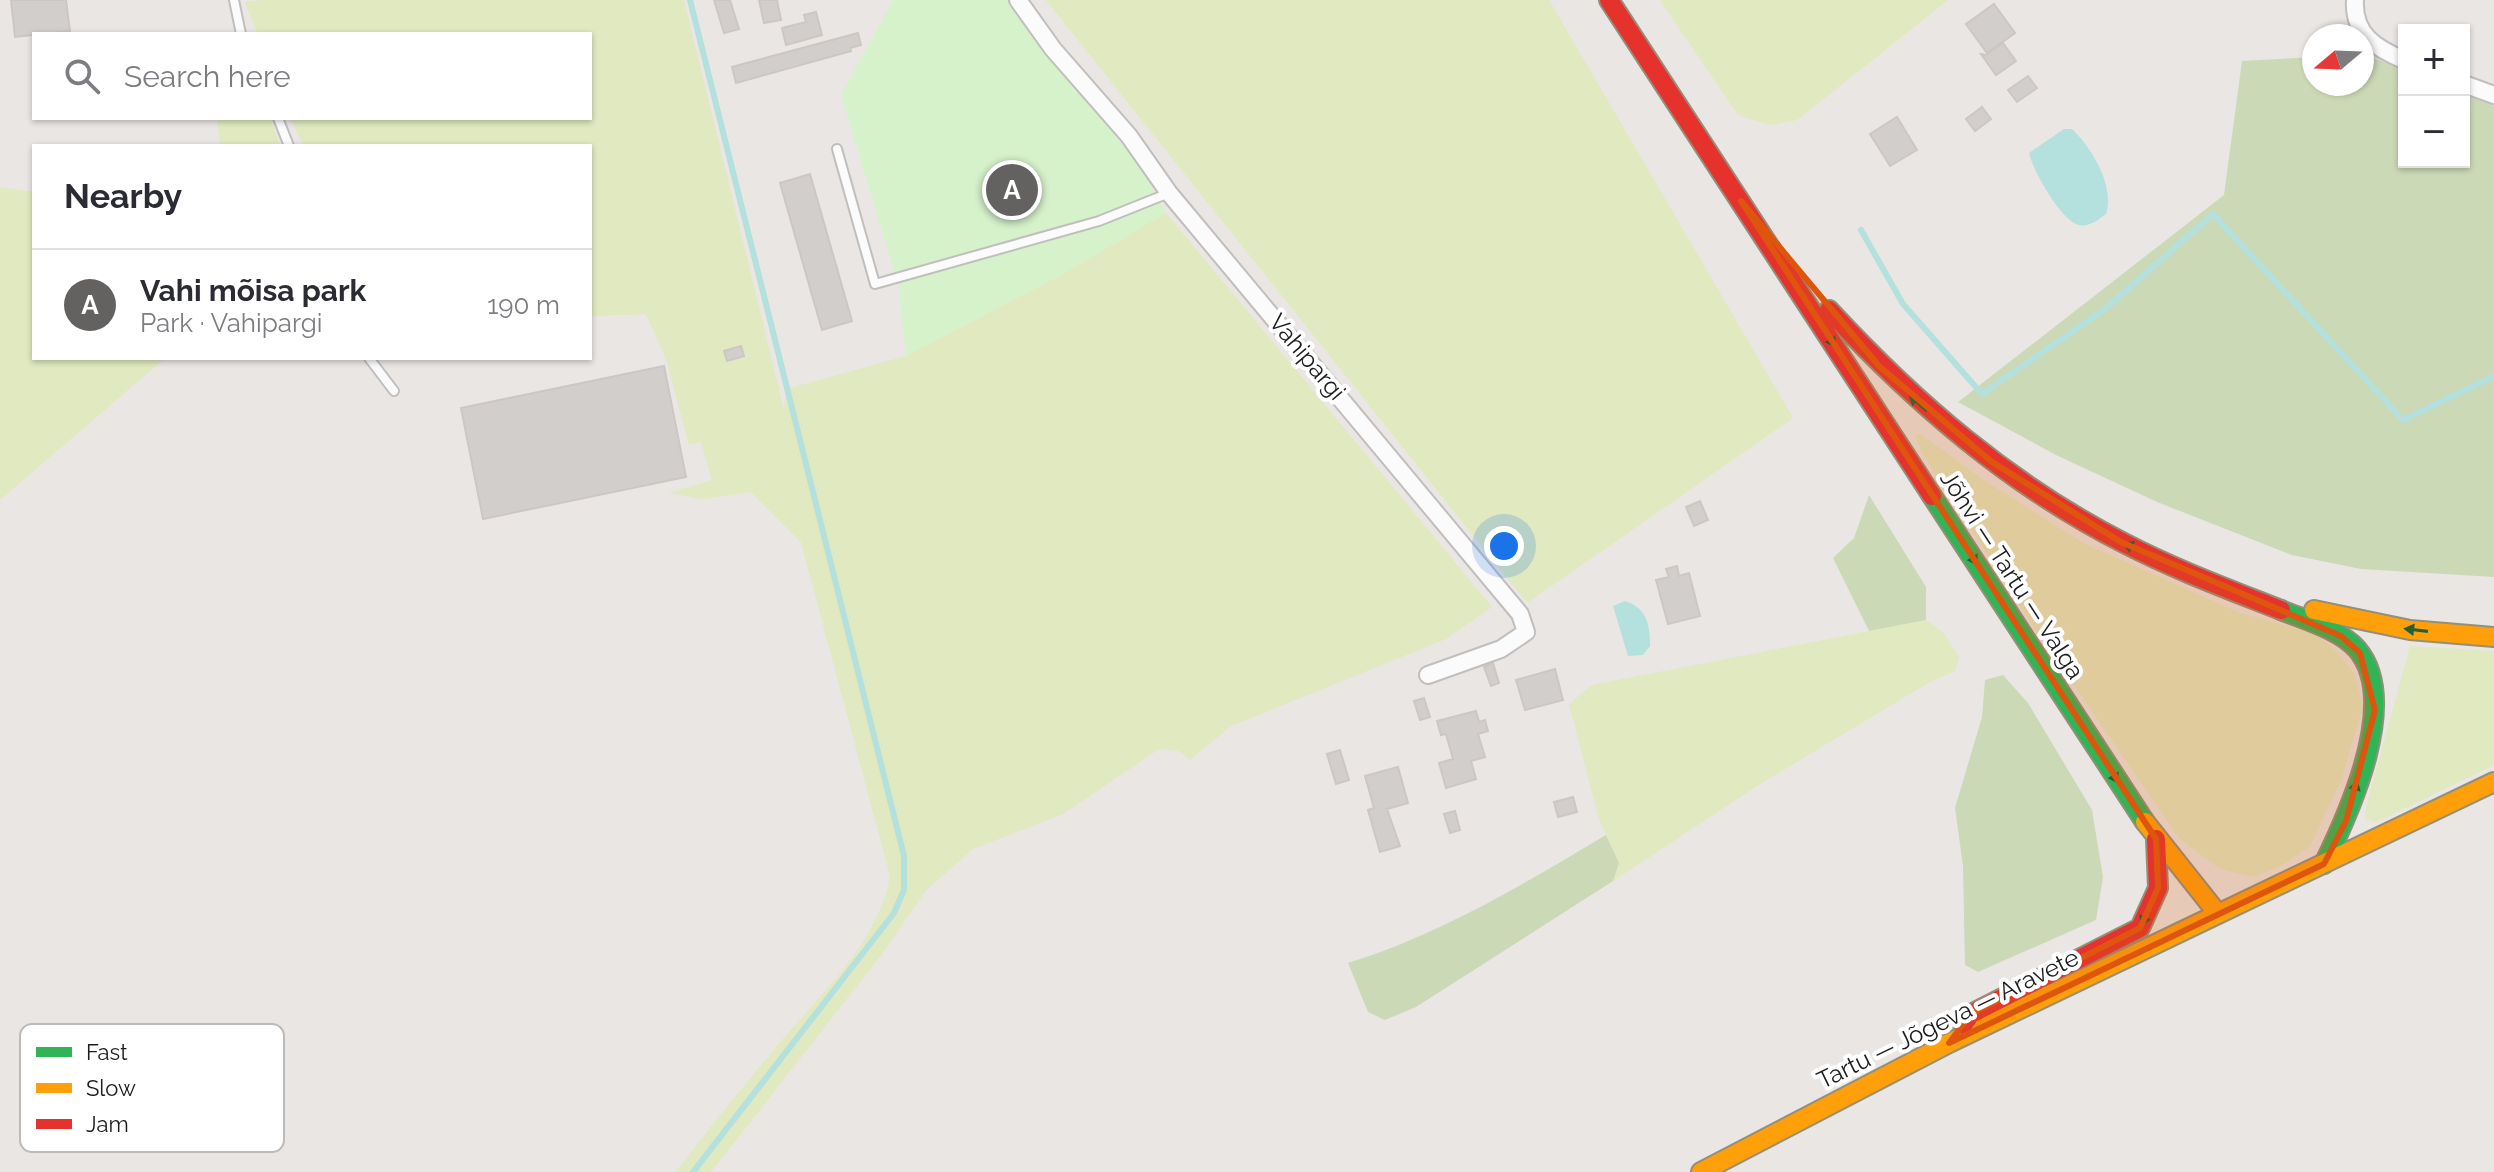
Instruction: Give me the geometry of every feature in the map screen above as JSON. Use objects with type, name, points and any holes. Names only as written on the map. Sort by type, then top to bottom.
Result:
[{"type":"main road","name":"Jõhvi — Tartu — Valga","points":[[1609,0],[2156,839],[2218,914]]},
{"type":"main road","points":[[1741,201],[1828,309],[1879,366],[1925,409],[1992,462],[2121,542],[2204,581],[2341,636],[2360,653],[2370,678],[2375,710],[2346,821],[2324,864]]},
{"type":"main road","points":[[2204,581],[2317,611],[2410,630],[2494,637]]},
{"type":"main road","points":[[2218,914],[2494,782]]},
{"type":"main road","points":[[1949,1043],[1971,1014],[2140,928],[2158,888],[2156,839]]},
{"type":"main road","name":"Tartu — Jõgeva — Aravete","points":[[1701,1172],[1949,1043],[2218,914]]},
{"type":"street","name":"Vahipargi","points":[[1018,0],[1053,49],[1129,136],[1169,193],[1520,614],[1526,632],[1501,649],[1428,675]]},
{"type":"street","points":[[2355,0],[2358,28],[2376,49],[2398,58]]},
{"type":"street","points":[[2470,86],[2494,95]]},
{"type":"lane","points":[[234,0],[241,32]]},
{"type":"lane","points":[[279,120],[288,144]]},
{"type":"lane","points":[[837,149],[875,284],[1099,221],[1169,193]]},
{"type":"lane","points":[[371,360],[394,391]]},
{"type":"highlighted area","points":[[1741,201],[1879,366],[1992,462],[2121,542],[2341,636],[2360,653],[2375,710],[2346,821],[2324,864],[1949,1043],[1971,1014],[2140,928],[2158,888],[2156,839]]},
{"type":"green space","points":[[684,0],[784,410],[786,389],[906,356],[1060,276],[1166,213],[1492,607],[1446,639],[1231,726],[1190,760],[1179,751],[1159,749],[1063,814],[973,849],[927,889],[882,954],[711,1172],[676,1172],[776,1047],[845,968],[873,924],[890,876],[801,542],[751,492],[702,499],[669,493],[712,480],[701,442],[689,445],[666,359],[646,314],[592,316],[592,144],[303,144],[291,120],[592,120],[592,32],[257,32],[245,2]]},
{"type":"green space","points":[[893,0],[1007,0],[1141,168],[1166,213],[1060,276],[906,356],[899,287],[841,95]]},
{"type":"green space","points":[[1046,0],[1549,0],[1793,418],[1527,603]]},
{"type":"green space","points":[[1660,0],[1948,0],[1797,120],[1770,125],[1738,115]]},
{"type":"green space","points":[[2302,58],[2302,96],[2374,96],[2374,58],[2398,67],[2398,168],[2470,168],[2470,96],[2494,106],[2494,577],[2361,569],[2292,555],[2157,502],[2056,455],[1958,402],[2224,195],[2242,61]]},
{"type":"green space","points":[[217,120],[271,120],[279,144],[220,144]]},
{"type":"green space","points":[[0,187],[32,192],[32,360],[163,360],[0,500]]},
{"type":"green space","points":[[1915,434],[1920,434],[1982,479],[2083,543],[2240,613],[2316,634],[2334,649],[2354,673],[2363,706],[2340,783],[2310,846],[2281,866],[2253,877],[2220,869],[2179,838],[2030,621],[1921,451]]},
{"type":"green space","points":[[1869,495],[1926,587],[1926,620],[1869,631],[1833,558],[1854,538]]},
{"type":"green space","points":[[1926,620],[1943,632],[1959,657],[1955,671],[1930,682],[1760,784],[1613,881],[1619,863],[1599,819],[1569,704],[1592,685]]},
{"type":"green space","points":[[2410,646],[2494,651],[2494,765],[2377,822],[2365,819],[2366,807]]},
{"type":"green space","points":[[2003,675],[2028,703],[2092,810],[2103,877],[2096,920],[1978,972],[1965,965],[1963,866],[1955,808],[1982,717],[1985,680]]},
{"type":"green space","points":[[1606,835],[1619,863],[1613,881],[1416,1007],[1385,1020],[1368,1012],[1348,963],[1448,923]]},
{"type":"water","points":[[2064,129],[2072,129],[2094,157],[2107,192],[2106,214],[2088,225],[2076,224],[2062,212],[2041,181],[2029,153]]},
{"type":"water","points":[[1625,601],[1643,613],[1648,624],[1650,646],[1643,655],[1628,656],[1613,606]]},
{"type":"building","points":[[11,0],[66,0],[70,31],[32,32],[32,35],[15,37]]},
{"type":"building","points":[[714,0],[730,0],[739,29],[724,33]]},
{"type":"building","points":[[759,0],[777,0],[781,20],[764,23]]},
{"type":"building","points":[[1994,4],[2015,33],[1987,53],[1966,24]]},
{"type":"building","points":[[816,12],[822,35],[786,45],[782,28],[806,22],[804,15]]},
{"type":"building","points":[[858,33],[861,45],[850,48],[851,51],[736,83],[732,67]]},
{"type":"building","points":[[2003,43],[2016,61],[1996,75],[1981,54],[1986,55]]},
{"type":"building","points":[[2028,76],[2037,88],[2017,102],[2008,90]]},
{"type":"building","points":[[1982,107],[1991,119],[1975,131],[1966,119]]},
{"type":"building","points":[[1897,117],[1917,150],[1890,166],[1870,134]]},
{"type":"building","points":[[810,174],[852,321],[822,330],[780,183]]},
{"type":"building","points":[[741,346],[744,356],[727,361],[724,351]]},
{"type":"building","points":[[664,366],[686,477],[483,519],[461,408]]},
{"type":"building","points":[[1700,501],[1708,520],[1694,526],[1686,507]]},
{"type":"building","points":[[1677,566],[1679,576],[1689,573],[1700,616],[1668,624],[1656,580],[1669,577],[1666,569]]},
{"type":"building","points":[[1493,663],[1499,683],[1491,686],[1484,667]]},
{"type":"building","points":[[1555,669],[1563,700],[1525,710],[1516,680]]},
{"type":"building","points":[[1424,698],[1430,717],[1420,720],[1414,701]]},
{"type":"building","points":[[1476,711],[1479,722],[1485,720],[1488,731],[1478,734],[1485,757],[1471,761],[1476,779],[1446,788],[1439,763],[1453,759],[1446,734],[1441,735],[1437,721]]},
{"type":"building","points":[[1340,750],[1349,780],[1336,784],[1327,754]]},
{"type":"building","points":[[1398,767],[1408,803],[1387,809],[1400,846],[1380,852],[1368,810],[1374,808],[1365,776]]},
{"type":"building","points":[[1573,797],[1577,812],[1558,817],[1554,802]]},
{"type":"building","points":[[1455,811],[1460,830],[1450,833],[1444,814]]},
{"type":"waterway","points":[[690,0],[904,856],[904,890],[894,913],[693,1172]]},
{"type":"waterway","points":[[1861,230],[1903,304],[1982,394],[2105,309],[2213,214],[2403,420],[2494,376]]},
{"type":"traffic: fast","points":[[1932,496],[2145,822]]},
{"type":"traffic: fast","points":[[2281,610],[2350,642],[2369,671],[2374,697],[2366,757],[2346,816],[2324,864]]},
{"type":"traffic: slow","points":[[2314,610],[2410,630],[2494,637]]},
{"type":"traffic: slow","points":[[2145,822],[2218,914],[2494,782]]},
{"type":"traffic: slow","points":[[1701,1172],[1949,1043],[2218,914]]},
{"type":"traffic: jam","points":[[1609,0],[1932,496]]},
{"type":"traffic: jam","points":[[1829,310],[1930,409],[1966,440],[2042,495],[2143,552],[2281,610]]},
{"type":"traffic: jam","points":[[1963,1025],[1971,1014],[2140,928],[2158,888],[2156,839]]},
{"type":"place","name":"Vahi mõisa park","points":[[1012,190]]}]
